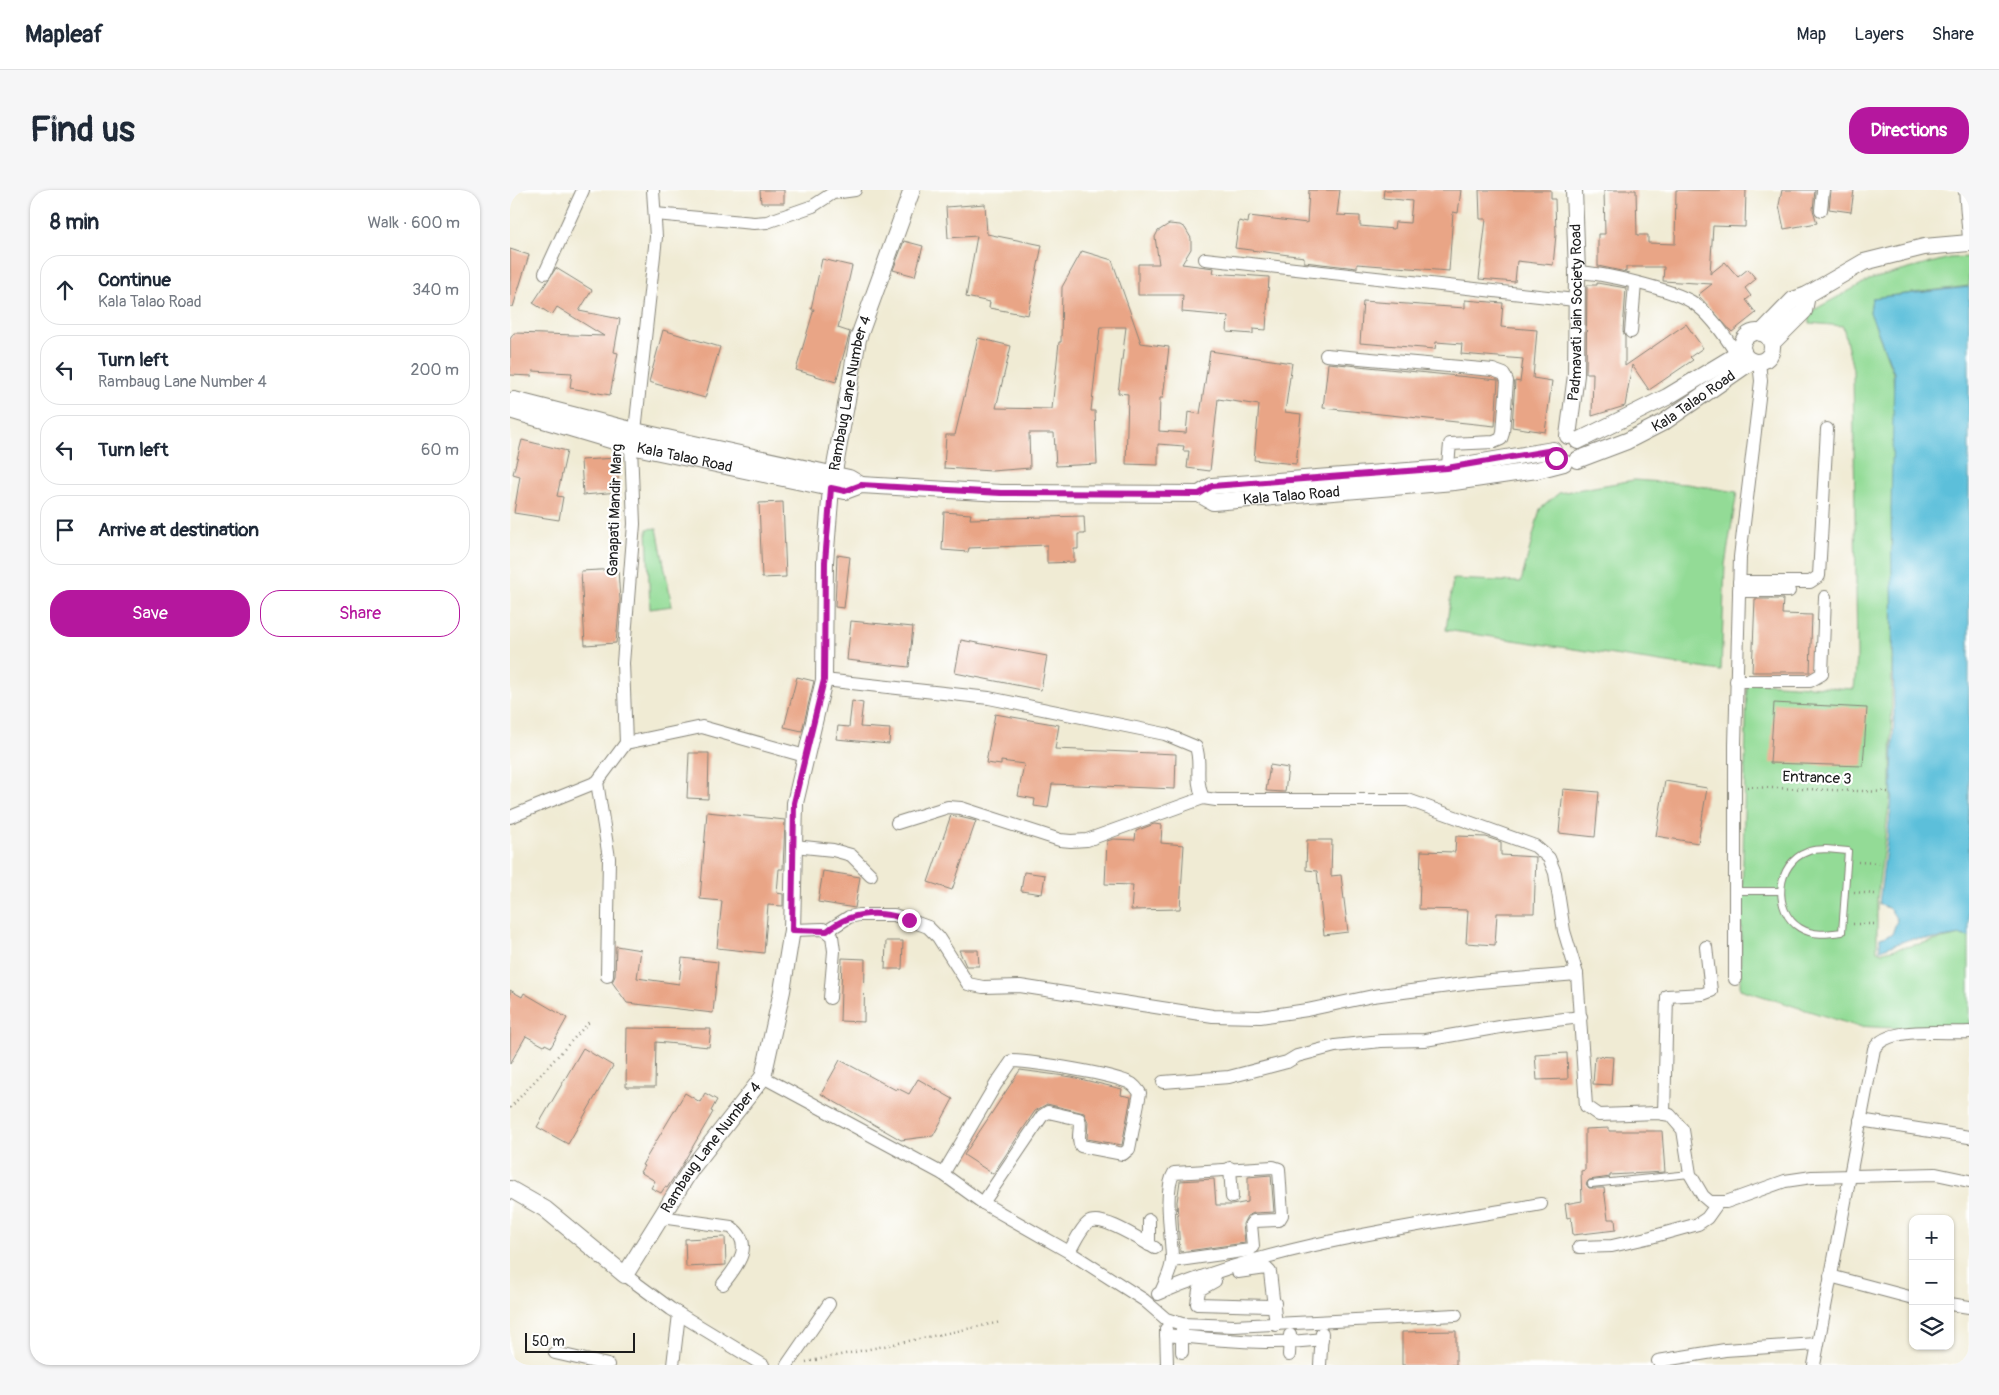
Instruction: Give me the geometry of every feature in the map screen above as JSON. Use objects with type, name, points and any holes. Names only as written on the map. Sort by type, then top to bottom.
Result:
[{"type":"street","points":[[545,273],[583,190]]},
{"type":"street","name":"Ganapati Mandir Marg","points":[[626,743],[623,663],[634,524],[633,439],[656,237],[653,190]]},
{"type":"street","points":[[813,206],[816,190]]},
{"type":"street","points":[[655,214],[754,223],[767,222],[813,206],[833,193],[855,190]]},
{"type":"street","name":"Rambaug Lane Number 4","points":[[625,1276],[691,1169],[763,1077],[782,991],[792,930],[794,803],[824,680],[825,562],[833,481],[858,339],[908,190]]},
{"type":"street","name":"Padmavati Jain Society Road","points":[[1573,438],[1577,272],[1574,190]]},
{"type":"street","points":[[1821,210],[1823,190]]},
{"type":"street","points":[[1748,357],[1770,356],[1766,338],[1793,300],[1807,295],[1864,262],[1924,247],[1969,241],[1965,190]]},
{"type":"street","points":[[1205,259],[1575,300]]},
{"type":"street","points":[[1577,272],[1635,284],[1678,296],[1693,303],[1748,357],[1761,381],[1740,557],[1736,680],[1735,979]]},
{"type":"street","points":[[1631,332],[1635,284]]},
{"type":"street","points":[[1748,357],[1746,338],[1754,333],[1766,338]]},
{"type":"street","points":[[1326,355],[1493,370],[1504,374],[1507,381],[1501,439],[1494,442],[1450,444],[1447,475]]},
{"type":"street","name":"Kala Talao Road","points":[[510,410],[633,439],[833,481],[849,478],[861,485],[1001,493],[1199,494],[1212,502],[1447,475],[1537,470],[1571,461],[1627,441],[1664,422],[1748,357]]},
{"type":"street","name":"Kala Talao Road","points":[[1573,438],[1618,421],[1748,357]]},
{"type":"street","name":"Kala Talao Road","points":[[510,399],[633,439]]},
{"type":"street","points":[[1618,421],[1627,441]]},
{"type":"street","points":[[1739,586],[1810,582],[1819,576],[1827,429]]},
{"type":"street","points":[[1559,438],[1573,438],[1581,452],[1571,461],[1556,458],[1553,450],[1559,438]]},
{"type":"street","name":"Kala Talao Road","points":[[1447,475],[1553,450]]},
{"type":"street","points":[[1739,586],[1802,591]]},
{"type":"street","points":[[1736,680],[1810,680],[1822,674],[1825,597]]},
{"type":"street","points":[[824,680],[988,698],[1165,734],[1196,747],[1198,754],[1197,784],[1203,798]]},
{"type":"street","points":[[510,817],[597,782],[626,743],[702,727],[805,756]]},
{"type":"street","points":[[597,782],[609,858],[607,976]]},
{"type":"street","points":[[897,823],[948,807],[961,808],[1060,840],[1087,840],[1203,798],[1224,800],[1408,800],[1535,846],[1550,858],[1555,873],[1564,931],[1577,974],[1586,1106],[1599,1115],[1670,1115],[1683,1130],[1690,1174],[1710,1202],[1717,1204],[1785,1181],[1812,1177],[1936,1174],[1969,1181]]},
{"type":"street","points":[[794,846],[851,854],[871,875]]},
{"type":"street","points":[[792,930],[827,931],[849,917],[894,915],[928,927],[968,984],[983,987],[1020,986],[1213,1016],[1260,1017],[1307,1010],[1383,994],[1479,982],[1577,974]]},
{"type":"street","points":[[827,931],[832,936],[834,951],[830,998]]},
{"type":"street","points":[[1664,1114],[1667,996],[1703,994],[1711,991],[1706,947]]},
{"type":"street","points":[[1162,1082],[1229,1078],[1335,1046],[1381,1041],[1425,1040],[1506,1026],[1580,1017]]},
{"type":"street","points":[[1814,1365],[1816,1344],[1874,1049],[1878,1043],[1889,1036],[1905,1033],[1969,1032]]},
{"type":"street","points":[[943,1174],[996,1084],[1012,1061],[1029,1062],[1107,1077],[1135,1086],[1140,1093],[1129,1149],[1123,1154],[1081,1146],[1078,1141],[1081,1124],[1079,1119],[1048,1112],[1042,1116],[983,1203]]},
{"type":"street","points":[[763,1077],[943,1174],[983,1203],[1069,1252],[1144,1300],[1182,1330],[1290,1342],[1322,1339]]},
{"type":"street","points":[[1860,1120],[1969,1137]]},
{"type":"street","points":[[1161,1292],[1172,1261],[1169,1228],[1171,1178],[1174,1173],[1230,1168],[1273,1167],[1279,1169],[1282,1215],[1279,1220],[1254,1221],[1251,1224],[1254,1246],[1250,1250],[1172,1261]]},
{"type":"street","points":[[1230,1168],[1232,1197]]},
{"type":"street","points":[[510,1189],[545,1209],[625,1276],[679,1314],[763,1365]]},
{"type":"street","points":[[1144,1300],[1161,1292],[1235,1266],[1322,1242],[1541,1204]]},
{"type":"street","points":[[1579,1247],[1612,1246],[1651,1238],[1698,1224],[1707,1218],[1717,1204]]},
{"type":"street","points":[[662,1217],[731,1227],[737,1231],[742,1240],[742,1258],[723,1284]]},
{"type":"street","points":[[1069,1252],[1088,1223],[1094,1221],[1111,1224],[1152,1246],[1149,1220]]},
{"type":"street","points":[[1197,1324],[1197,1304],[1199,1290],[1202,1287],[1238,1272],[1266,1268],[1270,1272],[1276,1325]]},
{"type":"street","points":[[1830,1276],[1909,1297]]},
{"type":"street","points":[[1197,1304],[1269,1306],[1275,1303]]},
{"type":"street","points":[[793,1364],[829,1304]]},
{"type":"street","points":[[1954,1304],[1969,1306]]},
{"type":"street","points":[[673,1365],[679,1314]]},
{"type":"street","points":[[1166,1335],[1197,1324],[1290,1325],[1456,1316]]},
{"type":"street","points":[[1166,1319],[1167,1365]]},
{"type":"street","points":[[1320,1365],[1321,1322]]},
{"type":"street","points":[[1289,1355],[1290,1325]]},
{"type":"street","points":[[1182,1330],[1182,1352]]},
{"type":"street","points":[[1658,1361],[1725,1350],[1816,1344]]},
{"type":"street","points":[[555,1352],[608,1365]]},
{"type":"lane","points":[[1808,851],[1848,851],[1847,862],[1842,932],[1829,934],[1813,933],[1800,928],[1790,919],[1782,906],[1780,891],[1782,878],[1787,869],[1796,857],[1808,851]]},
{"type":"lane","points":[[1735,891],[1780,891]]},
{"type":"lane","points":[[1591,1184],[1690,1174]]},
{"type":"path","name":"Entrance 3","points":[[1746,787],[1888,792]]},
{"type":"path","points":[[1847,862],[1879,862]]},
{"type":"path","points":[[1845,892],[1875,894]]},
{"type":"path","points":[[1843,924],[1874,924]]},
{"type":"path","points":[[510,1108],[589,1022]]},
{"type":"path","points":[[793,1364],[1000,1322]]},
{"type":"green space","points":[[1969,257],[1969,286],[1872,298],[1870,312],[1893,373],[1894,401],[1891,791],[1877,899],[1877,950],[1882,952],[1961,935],[1969,937],[1969,1032],[1856,1026],[1740,989],[1747,682],[1854,689],[1857,657],[1853,370],[1843,326],[1809,323],[1808,313],[1869,280],[1949,258]]},
{"type":"green space","points":[[1634,480],[1687,484],[1737,492],[1725,565],[1721,671],[1446,630],[1453,579],[1521,582],[1540,509],[1559,493]]},
{"type":"green space","points":[[657,528],[672,606],[650,609],[647,529]]},
{"type":"water","points":[[1969,287],[1969,937],[1961,935],[1935,939],[1910,939],[1880,950],[1880,938],[1892,934],[1897,920],[1890,909],[1879,904],[1891,808],[1894,717],[1891,509],[1894,373],[1870,312],[1872,298]]},
{"type":"building","points":[[760,190],[784,190],[784,203],[761,203]]},
{"type":"building","points":[[1309,190],[1340,190],[1337,215],[1360,216],[1360,226],[1394,229],[1395,222],[1410,223],[1412,201],[1383,198],[1384,190],[1461,190],[1458,213],[1453,212],[1449,271],[1357,264],[1357,268],[1304,262],[1304,257],[1235,248],[1239,221],[1248,223],[1249,216],[1307,223]]},
{"type":"building","points":[[1479,190],[1551,190],[1551,199],[1555,199],[1556,235],[1553,265],[1517,261],[1515,282],[1479,279],[1486,219],[1480,219]]},
{"type":"building","points":[[1604,190],[1636,190],[1637,235],[1648,235],[1648,243],[1675,244],[1676,190],[1746,190],[1745,227],[1713,226],[1710,274],[1725,262],[1738,277],[1748,269],[1756,279],[1745,288],[1751,296],[1746,300],[1756,313],[1732,332],[1698,295],[1712,284],[1663,281],[1664,267],[1626,267],[1626,272],[1598,266],[1598,234],[1605,234]]},
{"type":"building","points":[[1782,190],[1815,190],[1813,210],[1817,223],[1784,229],[1779,205]]},
{"type":"building","points":[[1831,190],[1854,190],[1851,212],[1829,209]]},
{"type":"building","points":[[985,204],[987,234],[1042,245],[1028,315],[989,308],[990,302],[966,297],[977,236],[948,238],[946,207]]},
{"type":"building","points":[[1169,224],[1180,225],[1185,228],[1191,238],[1191,249],[1182,264],[1214,268],[1213,273],[1269,277],[1266,330],[1253,329],[1253,334],[1227,332],[1228,316],[1182,312],[1183,295],[1138,295],[1138,264],[1159,264],[1155,237],[1158,231]]},
{"type":"building","points":[[904,241],[923,246],[915,276],[893,270]]},
{"type":"building","points":[[510,249],[529,255],[513,307],[510,306]]},
{"type":"building","points":[[1082,251],[1112,260],[1141,343],[1169,347],[1163,398],[1160,398],[1159,431],[1186,433],[1188,412],[1200,414],[1210,351],[1292,363],[1285,412],[1301,414],[1296,464],[1254,460],[1259,405],[1218,399],[1210,471],[1187,468],[1189,451],[1183,451],[1184,446],[1158,444],[1158,465],[1126,464],[1128,394],[1118,393],[1126,327],[1100,327],[1091,411],[1095,411],[1097,464],[1056,466],[1054,433],[1029,433],[1030,468],[992,471],[944,468],[946,435],[955,435],[978,338],[1011,346],[996,408],[1052,409],[1059,342],[1061,342],[1062,287]]},
{"type":"building","points":[[822,259],[852,266],[838,328],[850,332],[836,382],[796,370],[814,309],[811,309]]},
{"type":"building","points":[[556,268],[592,290],[579,311],[620,319],[614,352],[618,353],[610,395],[570,388],[572,373],[533,371],[532,376],[510,375],[510,339],[514,333],[604,336],[557,307],[552,315],[533,303]]},
{"type":"building","points":[[1597,283],[1626,288],[1623,331],[1625,337],[1625,366],[1686,324],[1703,348],[1690,357],[1693,360],[1649,390],[1632,365],[1625,406],[1592,416],[1593,373],[1586,373],[1587,285],[1597,285]]},
{"type":"building","points":[[1465,300],[1503,303],[1501,327],[1537,330],[1533,378],[1552,381],[1545,432],[1512,427],[1515,381],[1520,382],[1523,359],[1461,354],[1462,344],[1436,342],[1435,349],[1360,343],[1363,301],[1465,308]]},
{"type":"building","points":[[663,330],[720,347],[705,398],[649,382]]},
{"type":"building","points":[[1328,363],[1498,380],[1495,426],[1323,408]]},
{"type":"building","points":[[522,440],[567,451],[557,496],[563,497],[559,520],[514,513],[520,476],[513,474]]},
{"type":"building","points":[[617,458],[619,492],[583,495],[581,460]]},
{"type":"building","points":[[783,502],[786,577],[762,578],[759,503]]},
{"type":"building","points":[[944,512],[971,514],[970,519],[1084,516],[1085,534],[1078,534],[1078,549],[1074,549],[1074,562],[1047,563],[1047,545],[969,548],[968,552],[942,550]]},
{"type":"building","points":[[837,555],[850,557],[844,608],[835,607]]},
{"type":"building","points":[[618,569],[620,600],[616,643],[585,645],[581,571]]},
{"type":"building","points":[[1755,599],[1783,599],[1782,614],[1812,615],[1810,672],[1752,672]]},
{"type":"building","points":[[851,621],[913,627],[909,667],[847,660]]},
{"type":"building","points":[[961,640],[1047,656],[1041,690],[955,673]]},
{"type":"building","points":[[797,677],[814,681],[802,731],[784,727]]},
{"type":"building","points":[[852,701],[863,703],[860,727],[890,729],[889,744],[836,739],[838,726],[849,727]]},
{"type":"building","points":[[1774,703],[1867,708],[1863,766],[1770,763]]},
{"type":"building","points":[[995,714],[1059,725],[1055,749],[1176,754],[1175,789],[1052,784],[1048,808],[1034,806],[1035,799],[1018,796],[1024,764],[1001,761],[1001,765],[986,763]]},
{"type":"building","points":[[689,753],[709,753],[708,799],[687,798]]},
{"type":"building","points":[[1270,765],[1288,768],[1285,792],[1266,791]]},
{"type":"building","points":[[1665,781],[1707,788],[1698,843],[1656,836]]},
{"type":"building","points":[[1563,789],[1599,792],[1595,837],[1559,833]]},
{"type":"building","points":[[707,812],[785,820],[783,869],[779,869],[777,893],[783,894],[783,906],[768,905],[764,953],[717,948],[722,901],[700,899]]},
{"type":"building","points":[[951,815],[976,821],[952,890],[928,882]]},
{"type":"building","points":[[1154,824],[1162,825],[1161,843],[1184,845],[1180,909],[1131,910],[1133,885],[1105,884],[1107,841],[1114,839],[1135,840],[1136,831]]},
{"type":"building","points":[[1456,836],[1486,837],[1501,842],[1501,855],[1536,857],[1534,913],[1497,913],[1495,945],[1466,943],[1468,910],[1419,909],[1421,851],[1455,852]]},
{"type":"building","points":[[1307,840],[1332,840],[1331,876],[1341,875],[1348,932],[1324,935],[1317,871],[1306,870]]},
{"type":"building","points":[[823,871],[860,877],[855,908],[818,902]]},
{"type":"building","points":[[1024,872],[1045,875],[1042,894],[1021,891]]},
{"type":"building","points":[[886,941],[903,941],[902,969],[885,969]]},
{"type":"building","points":[[616,946],[641,950],[637,978],[679,984],[682,958],[718,962],[713,1013],[627,1003],[612,982],[615,976]]},
{"type":"building","points":[[959,950],[978,950],[979,966],[966,966]]},
{"type":"building","points":[[842,958],[865,959],[864,1022],[840,1021]]},
{"type":"building","points":[[510,990],[522,997],[524,993],[567,1018],[551,1047],[545,1044],[544,1046],[526,1036],[510,1064]]},
{"type":"building","points":[[627,1028],[711,1029],[709,1047],[656,1042],[655,1087],[626,1087]]},
{"type":"building","points":[[583,1048],[613,1066],[568,1144],[537,1127]]},
{"type":"building","points":[[1567,1053],[1568,1079],[1537,1080],[1535,1055]]},
{"type":"building","points":[[1595,1056],[1613,1057],[1611,1085],[1593,1084]]},
{"type":"building","points":[[840,1060],[896,1090],[897,1088],[909,1094],[918,1079],[953,1099],[933,1136],[901,1140],[821,1094]]},
{"type":"building","points":[[1020,1070],[1072,1077],[1122,1089],[1121,1095],[1131,1097],[1122,1145],[1087,1139],[1088,1122],[1084,1113],[1047,1104],[1035,1111],[993,1174],[964,1155]]},
{"type":"building","points":[[685,1093],[700,1102],[705,1093],[717,1100],[711,1111],[713,1112],[682,1165],[667,1188],[665,1187],[661,1193],[651,1188],[655,1181],[640,1172],[644,1166],[642,1165]]},
{"type":"building","points":[[1609,1128],[1609,1131],[1662,1131],[1665,1172],[1610,1175],[1610,1177],[1589,1180],[1586,1184],[1589,1188],[1604,1188],[1608,1219],[1615,1219],[1616,1230],[1573,1235],[1571,1217],[1567,1218],[1565,1204],[1582,1201],[1581,1171],[1585,1170],[1585,1129]]},
{"type":"building","points":[[1271,1175],[1274,1212],[1254,1213],[1247,1216],[1243,1224],[1245,1243],[1180,1252],[1177,1202],[1180,1181],[1214,1179],[1216,1205],[1232,1205],[1248,1202],[1248,1177]]},
{"type":"building","points":[[725,1237],[726,1265],[686,1267],[685,1239]]},
{"type":"building","points":[[1456,1331],[1456,1365],[1402,1365],[1402,1332]]},
{"type":"route","points":[[909,920],[894,915],[859,915],[836,923],[827,931],[823,929],[792,930],[794,908],[794,803],[824,680],[825,562],[831,488],[845,491],[861,485],[1001,493],[1199,494],[1212,486],[1447,468],[1553,450],[1556,458]]}]
